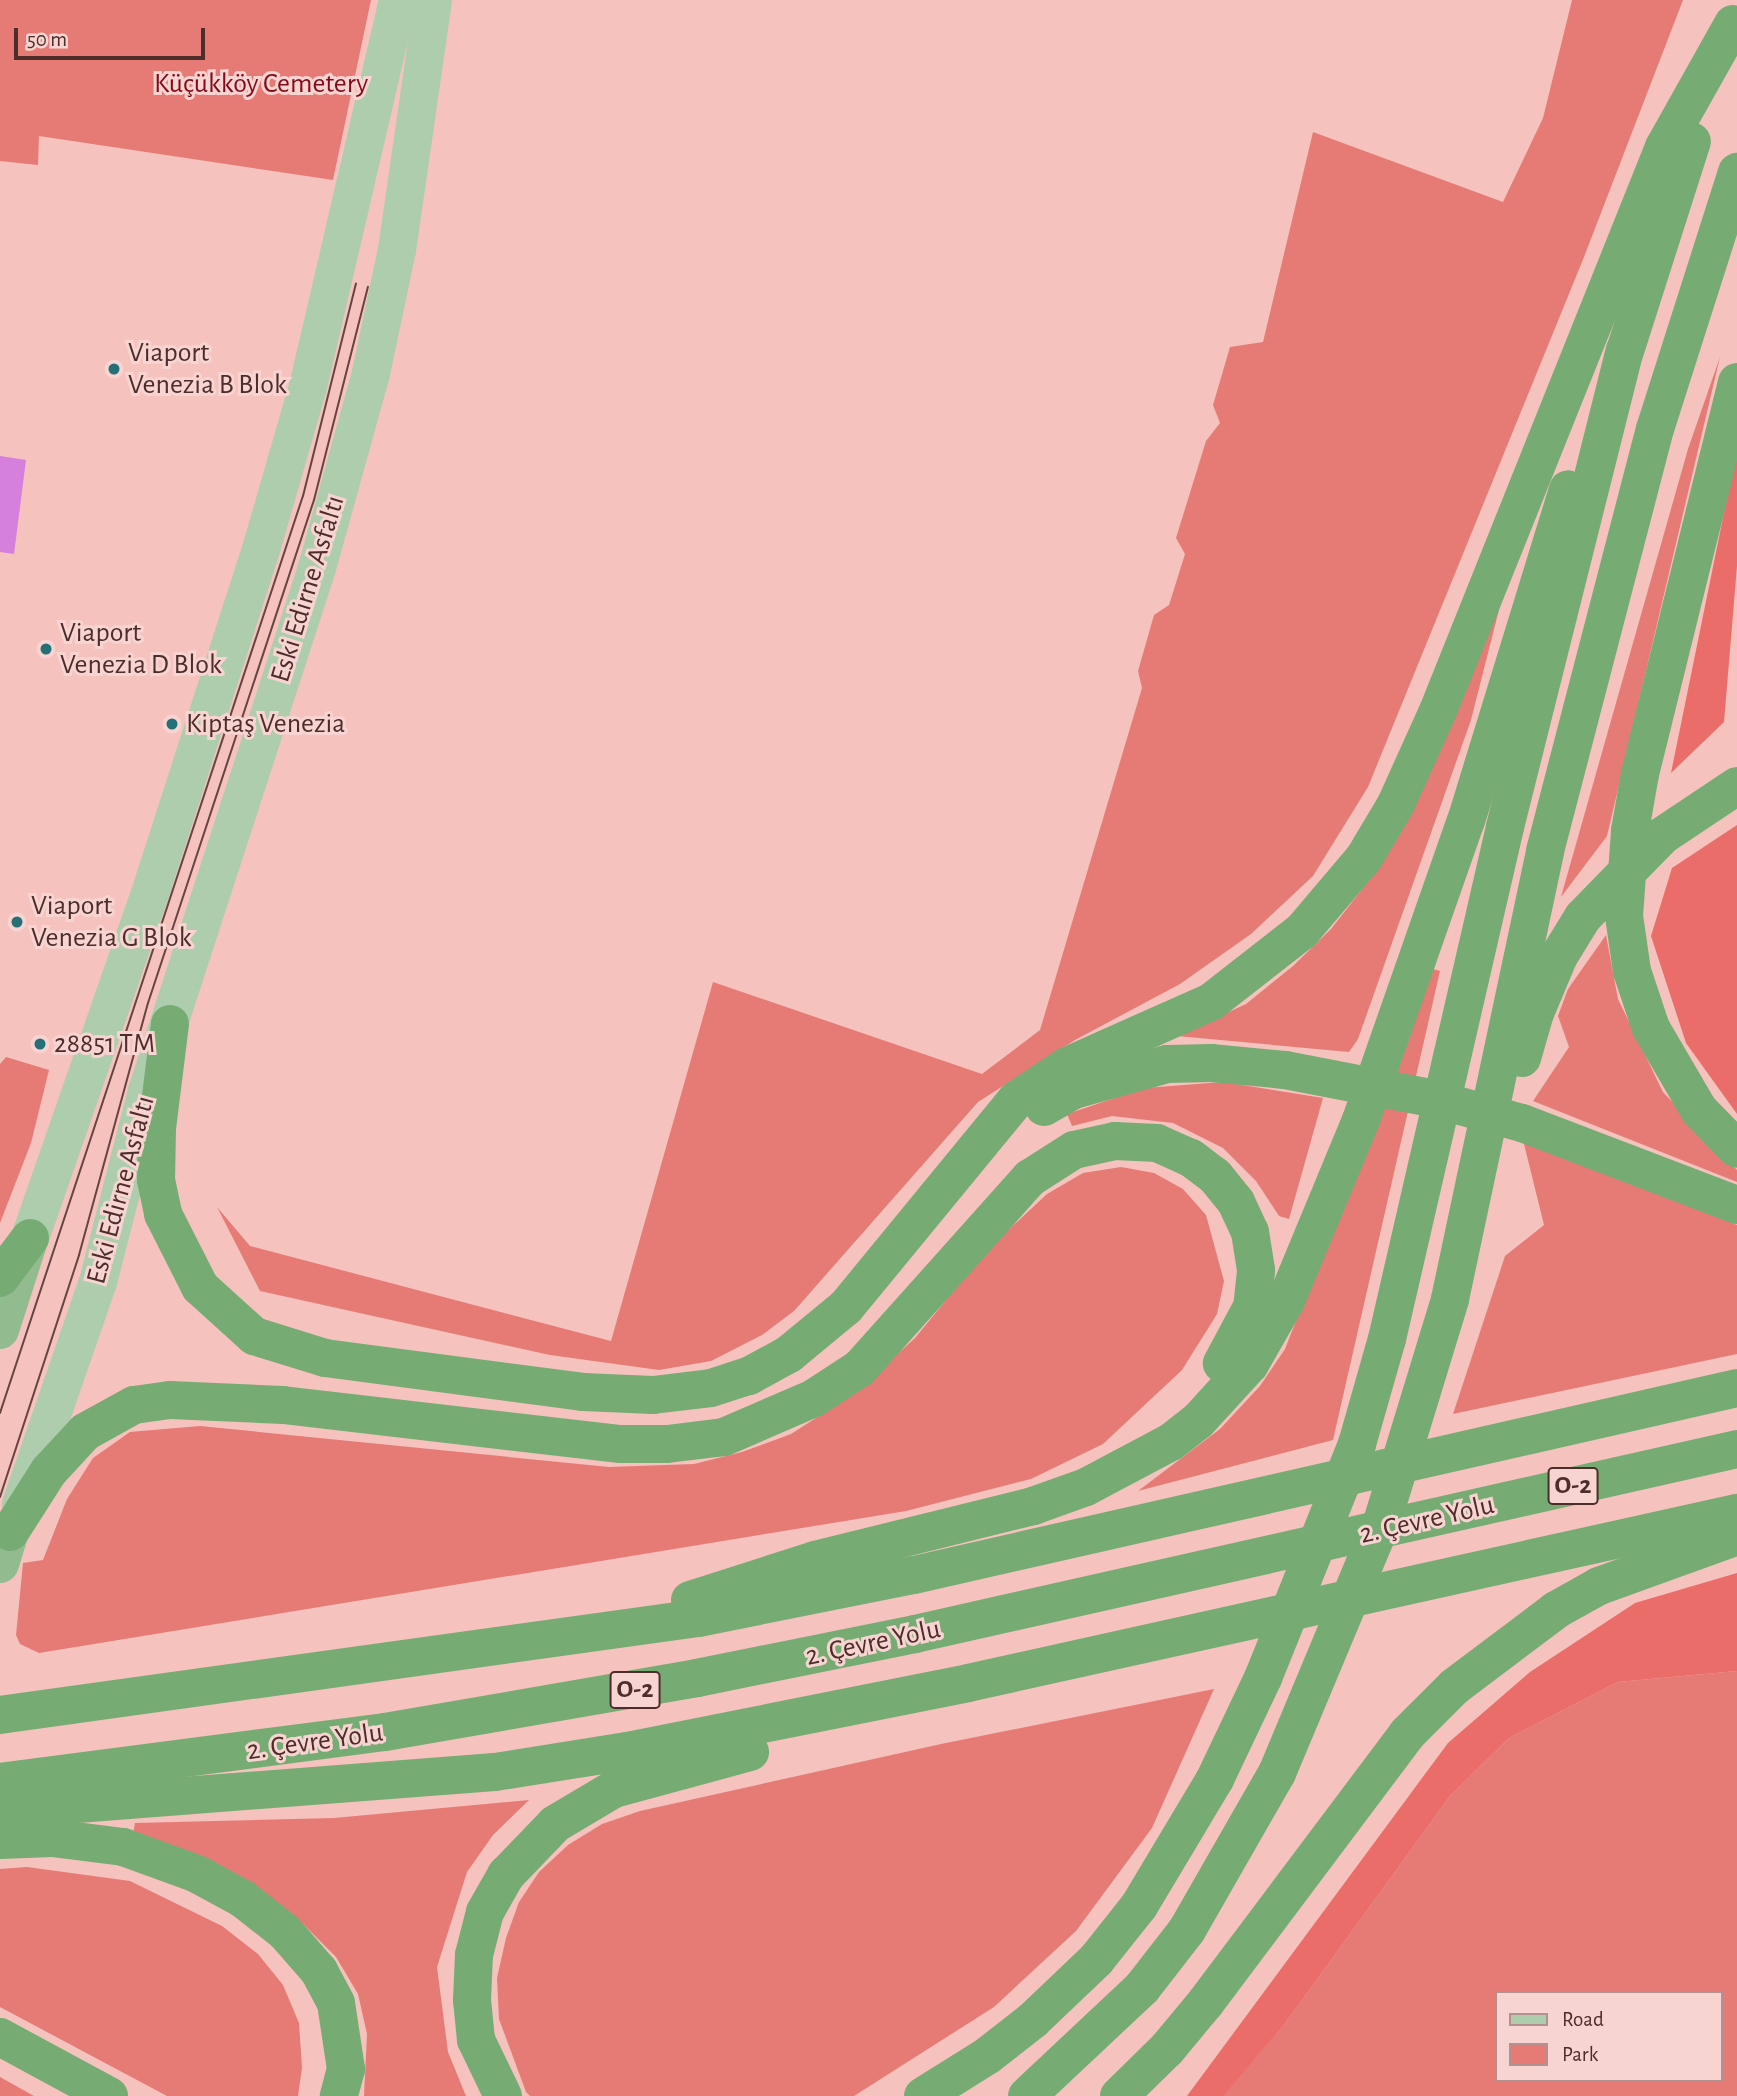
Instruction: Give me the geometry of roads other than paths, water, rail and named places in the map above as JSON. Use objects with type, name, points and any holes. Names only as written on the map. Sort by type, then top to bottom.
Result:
[{"type":"highway","points":[[923,2096],[1024,2027],[1096,1960],[1178,1848],[1264,1678],[1357,1444],[1387,1339],[1502,840],[1625,351],[1735,18]]},
{"type":"highway","points":[[170,1024],[157,1129],[156,1180],[172,1237],[200,1287],[229,1318],[254,1336],[325,1358],[583,1392],[653,1395],[711,1388],[749,1376],[822,1330],[1016,1100],[1067,1066],[1211,1002],[1257,969],[1302,931],[1364,858],[1396,804],[1438,711],[1664,147],[1735,18]]},
{"type":"highway","points":[[1028,2093],[1142,1988],[1187,1930],[1277,1773],[1382,1522],[1450,1299],[1478,1185],[1502,1045],[1545,851],[1655,429],[1737,172]]},
{"type":"highway","points":[[648,1622],[706,1592],[1033,1506],[1086,1487],[1198,1421],[1250,1364],[1286,1301],[1361,1120],[1466,821],[1550,541],[1584,443],[1625,351]]},
{"type":"highway","points":[[1737,382],[1640,774],[1630,831],[1624,916],[1632,971],[1651,1028],[1699,1110],[1737,1149]]},
{"type":"highway","points":[[1478,1185],[1510,1100],[1535,1013],[1559,956],[1583,917],[1662,836],[1737,786]]},
{"type":"highway","points":[[959,1166],[1044,1107],[1074,1090],[1167,1064],[1285,1070],[1431,1098],[1522,1123],[1737,1205]]},
{"type":"highway","points":[[5,1548],[49,1471],[85,1432],[134,1405],[170,1400],[283,1405],[621,1444],[667,1444],[724,1437],[814,1398],[860,1368],[1030,1178],[1074,1150],[1115,1141],[1157,1143],[1191,1158],[1215,1176],[1236,1202],[1250,1232],[1256,1271],[1252,1307],[1228,1354],[1209,1382],[1131,1462]]},
{"type":"highway","points":[[0,1278],[30,1238]]},
{"type":"highway","name":"Eski Edirne Asfaltı","points":[[0,1330],[30,1238]]},
{"type":"highway","name":"2. Çevre Yolu","points":[[0,1715],[269,1681],[648,1622],[698,1618],[914,1575],[1737,1388]]},
{"type":"highway","name":"2. Çevre Yolu","points":[[0,1782],[385,1732],[629,1691],[915,1634],[1737,1449]]},
{"type":"highway","points":[[0,1811],[495,1772],[628,1751],[968,1683],[1737,1513]]},
{"type":"highway","points":[[1119,2096],[1198,2012],[1407,1734],[1454,1687],[1556,1609],[1599,1586],[1737,1536]]},
{"type":"highway","points":[[503,2096],[476,2040],[474,1955],[485,1912],[506,1875],[555,1824],[614,1789],[918,1708],[968,1683]]},
{"type":"highway","points":[[0,1840],[66,1839],[123,1847],[197,1874],[243,1899],[285,1932],[319,1971],[335,2003],[344,2034],[346,2069],[339,2096]]},
{"type":"highway","points":[[0,2037],[109,2096]]},
{"type":"main road","name":"Eski Edirne Asfaltı","points":[[30,1238],[233,642],[308,387],[398,0]]},
{"type":"main road","name":"Eski Edirne Asfaltı","points":[[5,1548],[98,1282],[147,1091],[317,568],[371,373],[397,250],[433,0]]},
{"type":"main road","points":[[383,64],[389,82],[383,125],[395,135],[415,131]]},
{"type":"main road","points":[[342,237],[377,233],[397,250]]},
{"type":"tram line","points":[[0,1413],[303,496],[356,284]]},
{"type":"tram line","points":[[0,1497],[79,1255],[148,1003],[314,500],[368,287]]},
{"type":"place","name":"Viaport Venezia B Blok","points":[[114,369]]},
{"type":"place","name":"Viaport Venezia D Blok","points":[[46,649]]},
{"type":"place","name":"Kiptaş Venezia","points":[[172,724]]},
{"type":"place","name":"Viaport Venezia G Blok","points":[[17,922]]},
{"type":"place","name":"28851 TM","points":[[40,1044]]},
{"type":"park label","name":"Küçükköy Cemetery","points":[[261,84]]}]
